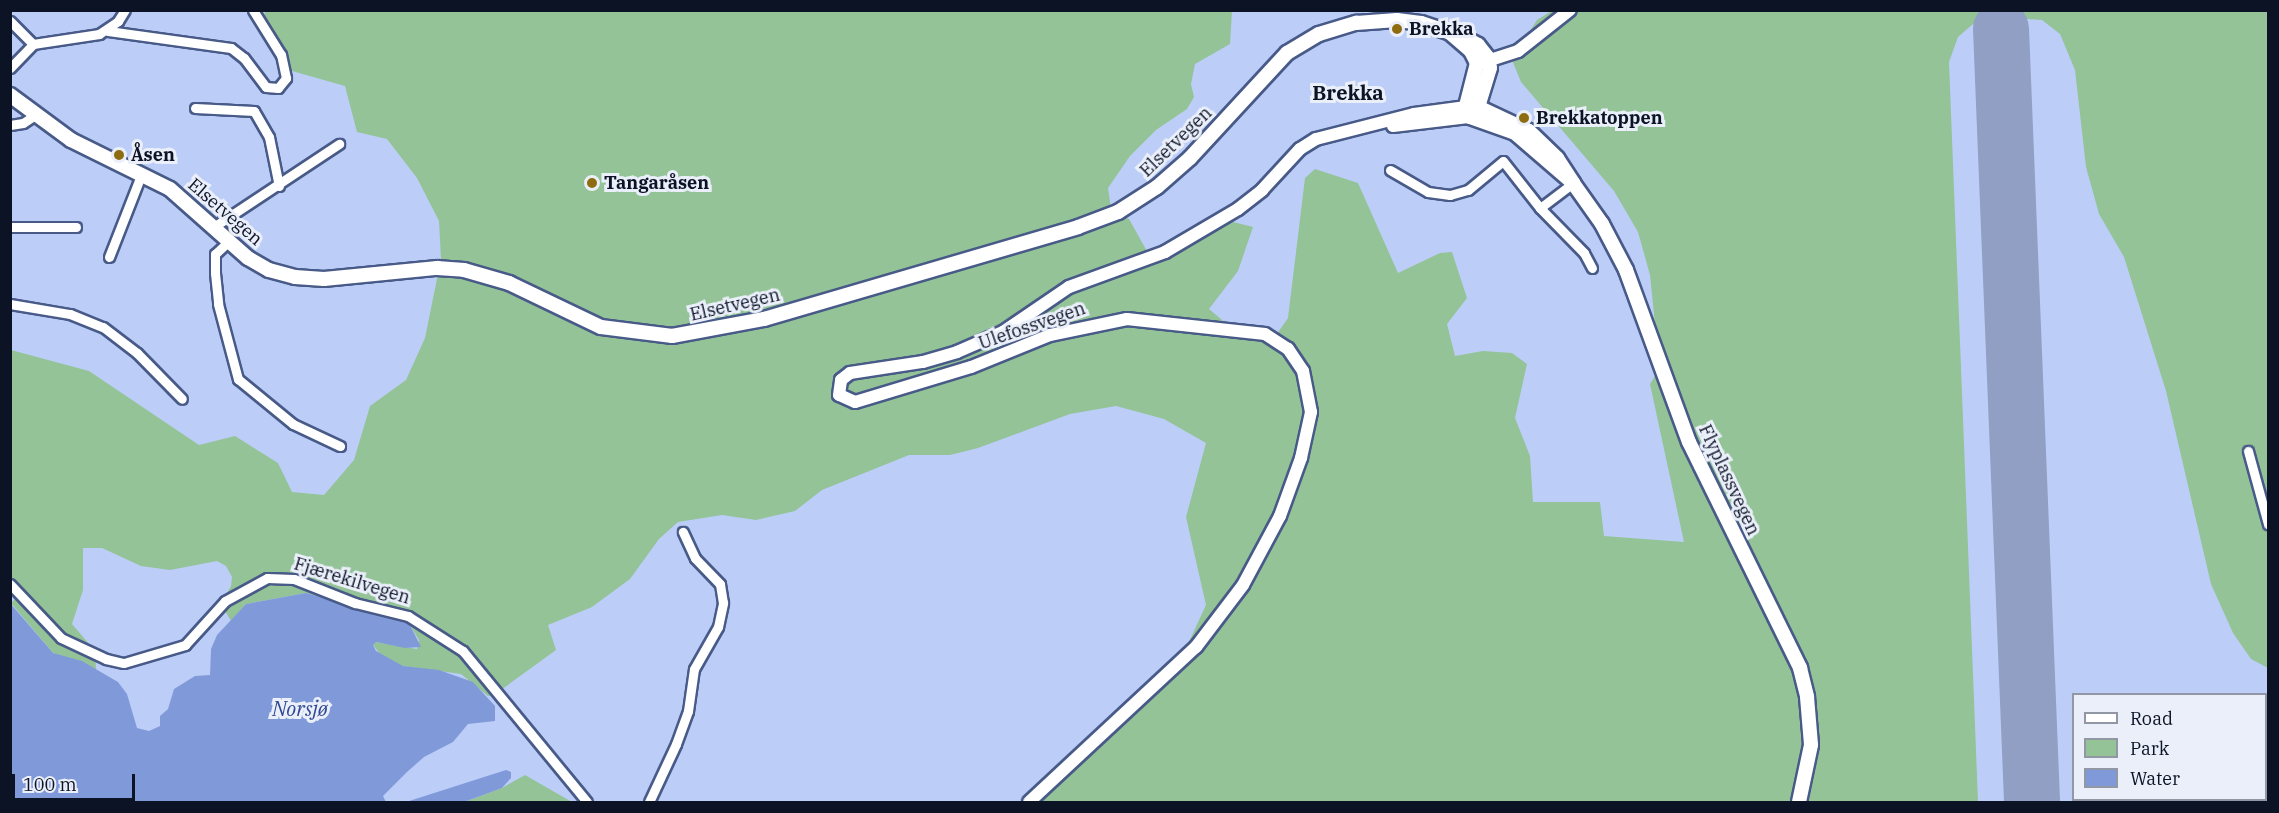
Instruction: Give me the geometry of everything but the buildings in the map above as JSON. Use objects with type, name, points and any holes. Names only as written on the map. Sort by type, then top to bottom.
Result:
[{"type":"main road","name":"Elsetvegen","points":[[10,95],[35,115],[87,149],[142,173],[182,197],[258,265],[295,277],[464,270],[496,278],[585,321],[620,332],[664,336],[707,333],[998,251],[1118,212],[1172,175],[1277,62],[1319,34],[1356,23],[1396,20],[1431,25],[1478,45],[1483,62]]},
{"type":"main road","points":[[1472,110],[1483,62]]},
{"type":"main road","name":"Flyplassvegen","points":[[1472,110],[1515,133],[1573,183],[1626,270],[1689,442],[1800,668],[1807,697],[1810,745],[1799,802]]},
{"type":"street","points":[[108,31],[125,10]]},
{"type":"street","points":[[1483,62],[1518,51],[1570,10]]},
{"type":"street","points":[[10,68],[33,44],[84,38],[108,31],[231,48],[244,57],[267,87],[278,88],[286,78],[281,55],[258,13]]},
{"type":"street","points":[[10,21],[33,44]]},
{"type":"street","points":[[195,108],[254,111],[269,137],[279,186]]},
{"type":"street","name":"Ulefossvegen","points":[[1029,802],[1196,647],[1243,585],[1280,516],[1301,458],[1311,412],[1303,371],[1288,349],[1265,334],[1127,320],[1087,325],[1050,335],[963,369],[855,402],[839,395],[840,380],[850,373],[939,358],[991,338],[1069,286],[1139,265],[1189,240],[1262,190],[1309,143],[1364,126],[1472,110]]},
{"type":"street","points":[[10,125],[23,123],[35,115]]},
{"type":"street","points":[[216,226],[339,144]]},
{"type":"street","points":[[1390,170],[1428,192],[1450,195],[1467,190],[1503,161],[1540,208],[1584,252],[1592,268]]},
{"type":"street","points":[[109,257],[142,173]]},
{"type":"street","points":[[1540,208],[1573,183]]},
{"type":"street","points":[[10,227],[76,227]]},
{"type":"street","points":[[230,241],[215,254],[215,273],[218,304],[237,379],[293,423],[340,446]]},
{"type":"street","points":[[10,304],[70,314],[103,327],[137,353],[182,399]]},
{"type":"street","points":[[2248,451],[2268,524]]},
{"type":"street","points":[[650,802],[688,711],[694,669],[714,637],[723,603],[720,584],[695,558],[683,532]]},
{"type":"street","name":"Fjærekilvegen","points":[[10,584],[61,638],[100,657],[124,663],[185,645],[225,601],[267,578],[294,579],[355,603],[408,616],[463,651],[587,802]]},
{"type":"green space","points":[[1553,10],[2268,11],[2268,668],[2251,659],[2233,633],[2211,584],[2166,391],[2124,257],[2099,214],[2086,167],[2075,70],[2060,34],[2042,20],[2002,17],[1973,24],[1958,37],[1949,62],[1978,802],[1020,802],[1156,682],[1187,646],[1206,605],[1186,517],[1206,443],[1164,419],[1116,406],[1070,414],[978,448],[950,455],[909,455],[822,490],[795,511],[756,520],[722,515],[678,522],[659,539],[630,579],[592,607],[548,625],[556,650],[494,695],[488,696],[461,674],[403,666],[384,659],[373,645],[375,642],[417,649],[419,640],[410,625],[391,616],[306,593],[246,604],[231,621],[221,604],[231,586],[232,577],[226,566],[217,561],[170,570],[141,566],[102,548],[83,548],[83,590],[72,624],[95,651],[96,670],[53,653],[11,603],[16,598],[10,575],[11,350],[89,371],[199,445],[235,436],[278,463],[292,492],[324,495],[354,460],[370,406],[406,380],[425,338],[441,259],[439,221],[417,178],[387,139],[357,132],[345,86],[292,71],[264,19],[265,11],[1232,11],[1230,44],[1195,64],[1191,84],[1194,97],[1187,109],[1156,130],[1130,156],[1108,188],[1111,209],[1129,219],[1148,253],[1225,220],[1253,227],[1238,271],[1209,309],[1228,325],[1274,338],[1288,318],[1305,178],[1315,169],[1358,183],[1398,273],[1440,253],[1452,252],[1467,298],[1447,324],[1455,356],[1483,351],[1512,353],[1527,364],[1515,418],[1530,456],[1533,502],[1600,502],[1604,536],[1684,542],[1650,384],[1658,371],[1655,324],[1650,275],[1638,232],[1614,191],[1521,82],[1512,60],[1537,20]]},
{"type":"green space","points":[[525,775],[572,802],[464,802],[502,788]]},
{"type":"water","name":"Norsjø","points":[[306,593],[391,616],[410,625],[421,647],[405,648],[376,642],[373,645],[376,651],[403,666],[439,670],[473,682],[495,706],[495,721],[468,724],[453,742],[424,757],[407,772],[383,796],[386,802],[11,802],[10,603],[53,653],[82,661],[118,682],[127,694],[137,728],[149,731],[160,726],[160,716],[168,709],[174,689],[195,676],[210,675],[211,649],[217,635],[246,604]]},
{"type":"water","points":[[506,770],[511,772],[511,778],[502,788],[464,802],[406,802]]},
{"type":"taxiway","points":[[2002,73],[1986,51],[1989,42],[1998,37],[2011,46],[2012,95],[2004,113]]},
{"type":"runway","points":[[2001,29],[2032,802]]},
{"type":"place","name":"Brekka","points":[[1397,29]]},
{"type":"place","name":"Brekkatoppen","points":[[1524,118]]},
{"type":"place","name":"Åsen","points":[[119,155]]},
{"type":"place","name":"Tangaråsen","points":[[592,183]]},
{"type":"district","name":"Brekka","points":[[1348,92]]}]
